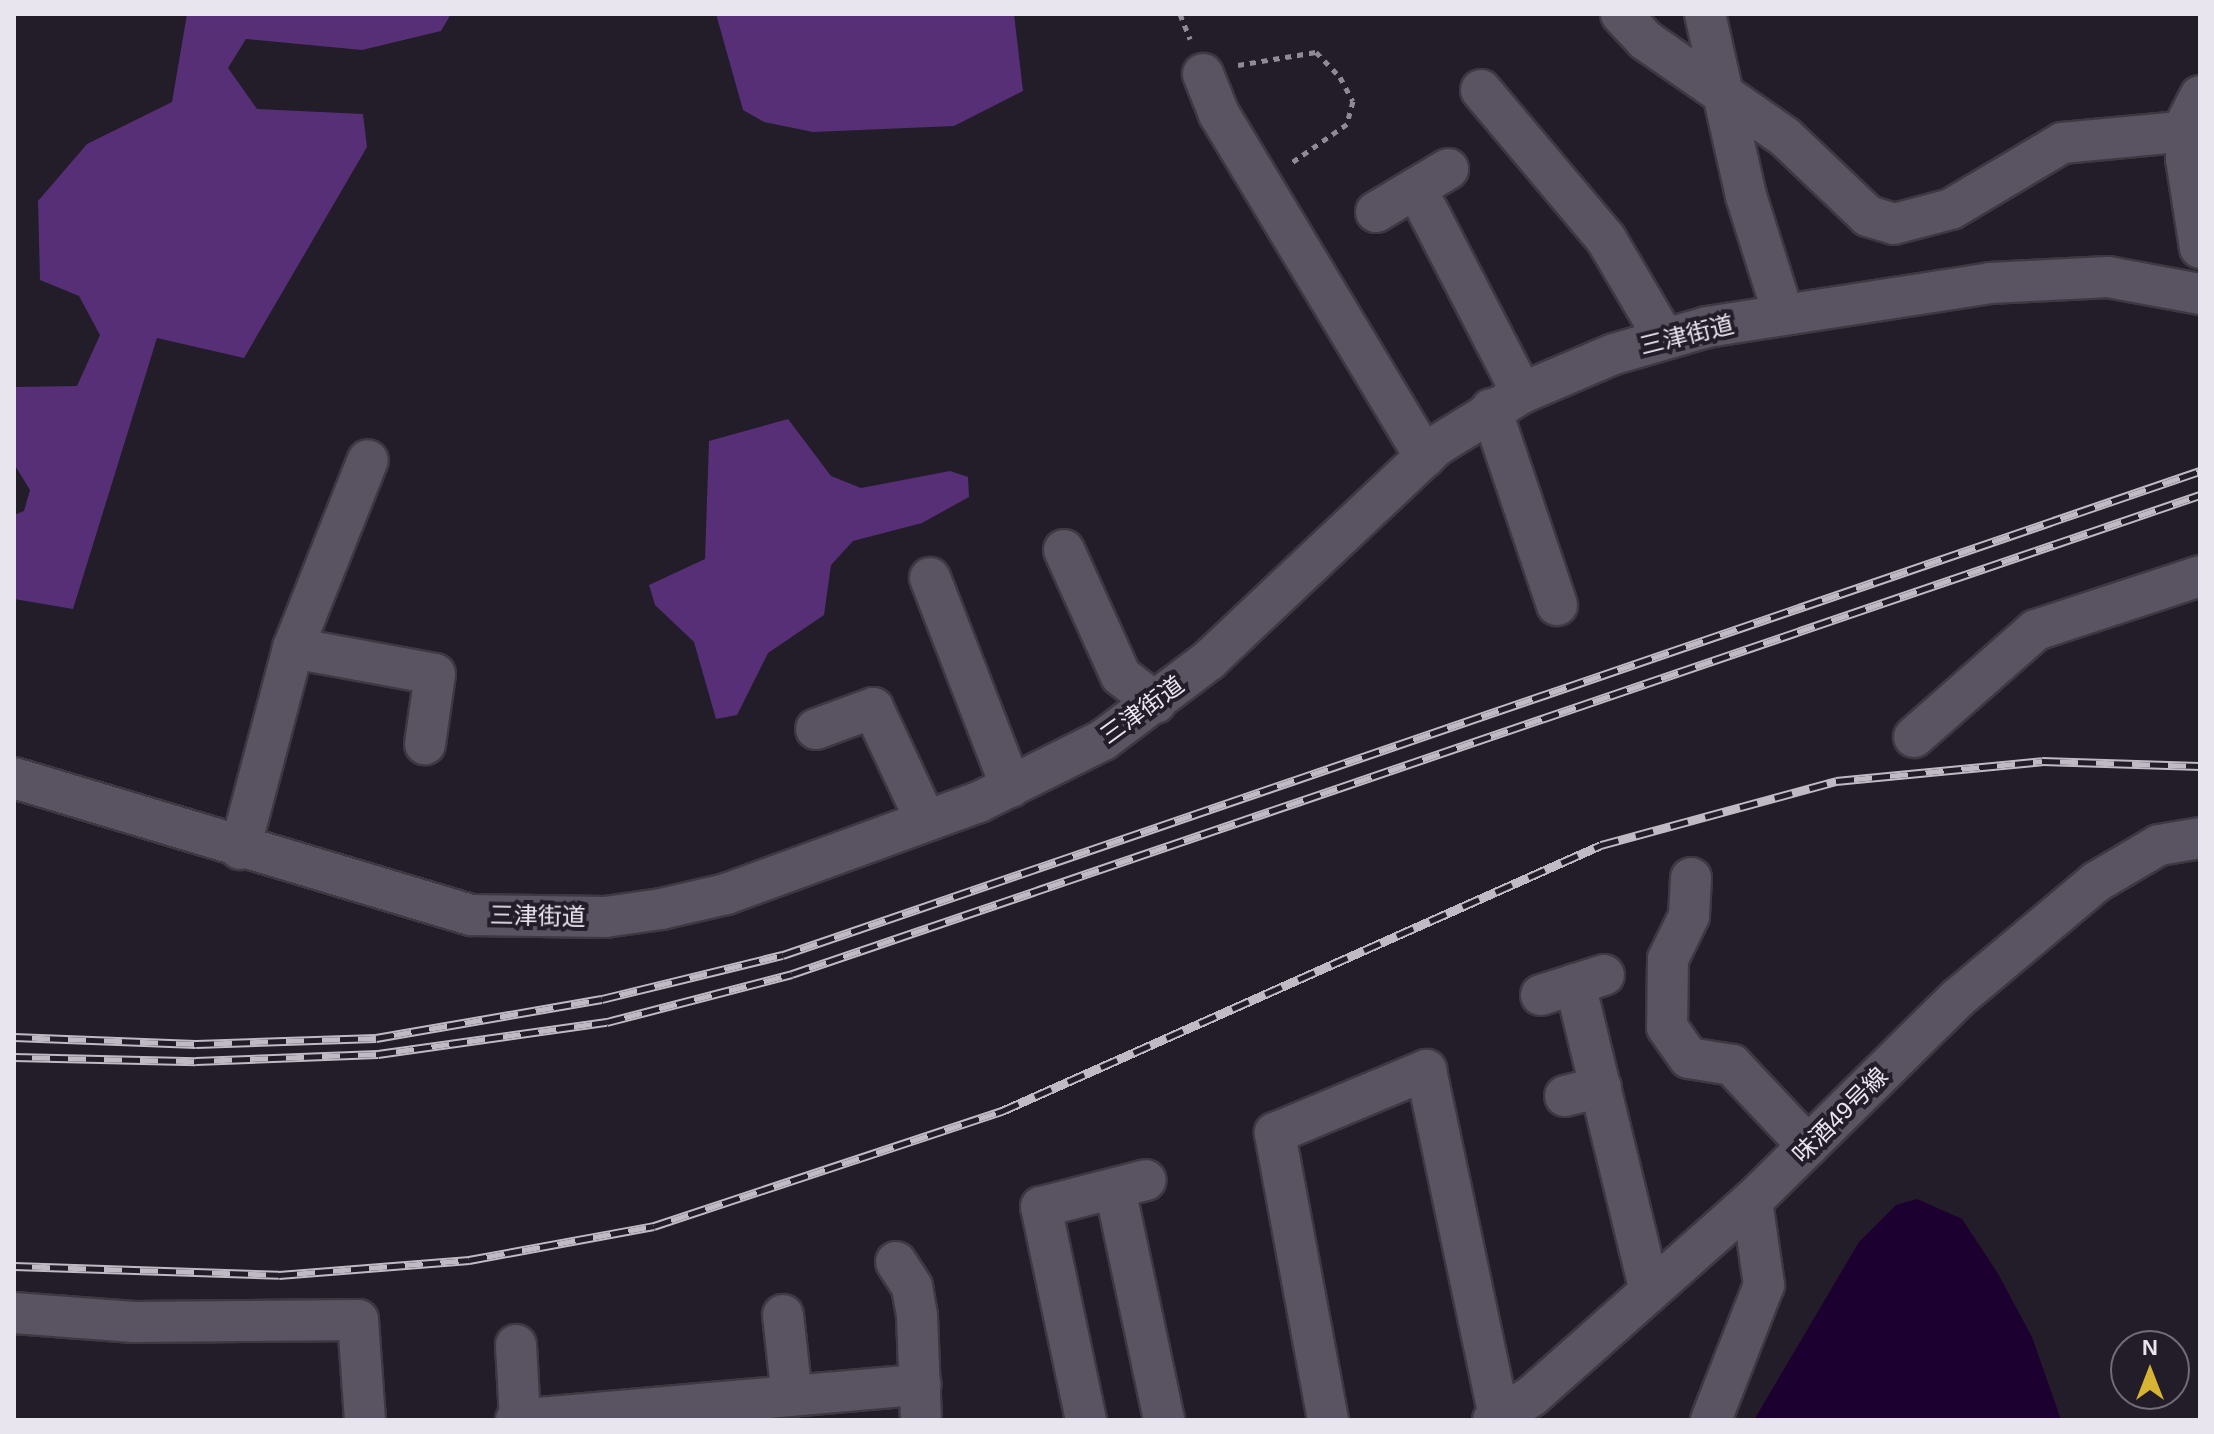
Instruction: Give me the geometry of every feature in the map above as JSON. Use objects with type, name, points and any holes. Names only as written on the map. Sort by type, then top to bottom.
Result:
[{"type":"street","points":[[1621,14],[1724,96],[1785,137],[1868,216],[1894,224],[1951,209],[2062,143],[2194,114],[2200,248]]},
{"type":"street","points":[[1705,14],[1783,313]]},
{"type":"street","points":[[1203,74],[1261,184],[1425,457]]},
{"type":"street","points":[[1481,90],[1606,239],[1664,338]]},
{"type":"street","points":[[1376,212],[1432,179],[1507,401],[1557,605]]},
{"type":"street","name":"三津街道","points":[[17,788],[471,915],[605,917],[726,894],[1011,787],[1156,703],[1425,457],[1507,401],[1664,338],[1783,313],[2056,277],[2198,280]]},
{"type":"street","points":[[240,849],[293,648],[368,460]]},
{"type":"street","points":[[1064,550],[1121,676],[1156,703]]},
{"type":"street","points":[[1914,737],[2036,630],[2200,576]]},
{"type":"street","points":[[930,578],[1011,787]]},
{"type":"street","points":[[293,648],[435,674],[425,744]]},
{"type":"street","points":[[816,729],[873,708],[926,821]]},
{"type":"street","name":"味酒49号線","points":[[1496,1418],[1650,1291],[1752,1201],[1958,998],[2096,882],[2159,845],[2200,838]]},
{"type":"street","points":[[1691,878],[1689,916],[1668,959],[1667,1027],[1689,1058],[1732,1065],[1808,1146]]},
{"type":"street","points":[[1573,985],[1583,1092],[1650,1291]]},
{"type":"street","points":[[1328,1420],[1275,1133],[1426,1070],[1496,1418]]},
{"type":"street","points":[[1086,1420],[1091,1367],[1041,1207],[1131,1184],[1164,1420]]},
{"type":"street","points":[[1711,1420],[1764,1285],[1752,1201]]},
{"type":"street","points":[[516,1345],[518,1420],[660,1414],[792,1396],[921,1402],[912,1287],[896,1262]]},
{"type":"street","points":[[14,1313],[134,1322],[358,1320],[365,1420]]},
{"type":"street","points":[[783,1315],[792,1396]]},
{"type":"path","points":[[1203,74],[1316,52],[1353,101],[1347,124],[1261,184]]},
{"type":"shaded area","points":[[187,14],[451,14],[441,31],[362,50],[246,39],[228,68],[257,109],[363,114],[367,147],[244,358],[157,338],[73,609],[14,599],[14,515],[24,511],[30,490],[14,464],[14,387],[77,386],[100,335],[79,296],[40,280],[38,201],[87,144],[172,102]]},
{"type":"shaded area","points":[[716,14],[1014,14],[1023,91],[954,126],[813,132],[764,122],[743,110]]},
{"type":"shaded area","points":[[788,419],[831,476],[861,488],[950,471],[968,477],[969,497],[922,523],[853,541],[831,565],[824,615],[768,653],[737,715],[716,719],[694,642],[655,605],[649,585],[705,559],[709,441]]},
{"type":"shaded area","points":[[1917,1199],[1962,1219],[1997,1272],[2032,1337],[2061,1420],[1754,1420],[1859,1242],[1896,1205]]},
{"type":"railway","points":[[14,1037],[196,1044],[376,1038],[602,999],[783,955],[2200,471]]},
{"type":"railway","points":[[14,1057],[196,1061],[378,1054],[607,1022],[792,974],[2200,495]]},
{"type":"railway","points":[[14,1266],[279,1275],[469,1260],[654,1226],[1002,1111],[1601,845],[1836,781],[2042,761],[2200,766]]}]
